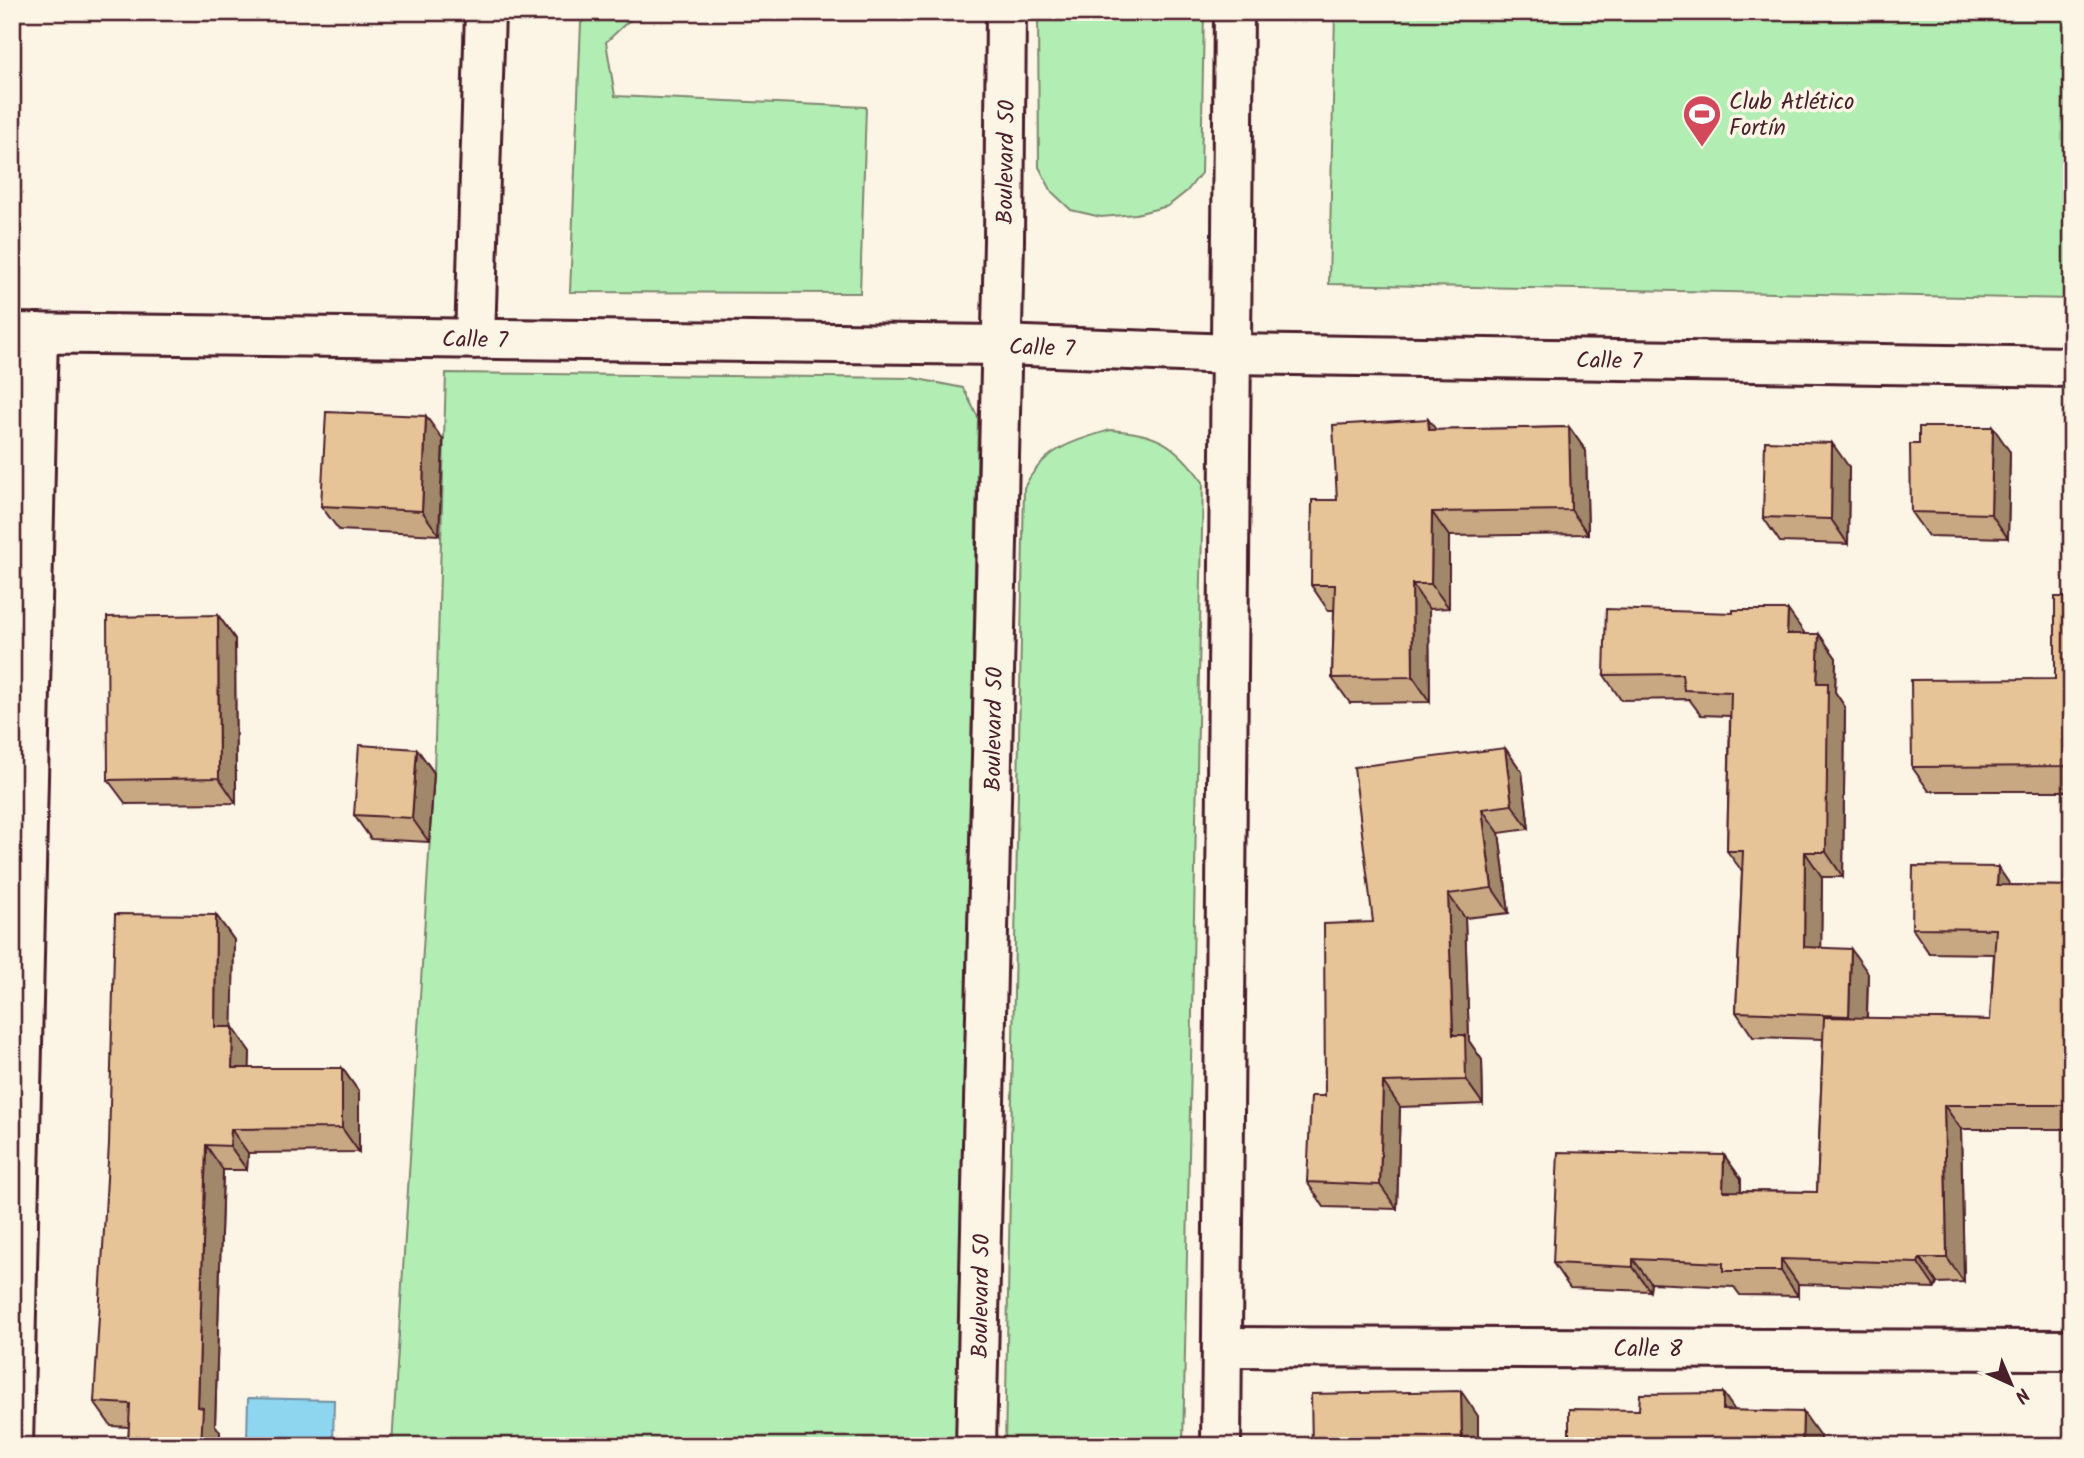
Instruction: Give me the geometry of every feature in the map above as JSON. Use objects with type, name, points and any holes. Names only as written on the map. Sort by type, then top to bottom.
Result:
[{"type":"street","points":[[475,339],[485,12]]},
{"type":"street","name":"Boulevard 50","points":[[976,1446],[1006,12]]},
{"type":"street","points":[[1221,1446],[1224,1347],[1234,12]]},
{"type":"street","points":[[13,1446],[25,333]]},
{"type":"street","name":"Calle 7","points":[[25,333],[1001,345],[1231,354],[2072,367]]},
{"type":"street","name":"Calle 8","points":[[1224,1347],[2072,1350]]},
{"type":"green space","points":[[593,12],[638,12],[606,42],[615,96],[866,107],[860,293],[570,292],[581,23]]},
{"type":"green space","points":[[1038,12],[1204,12],[1201,173],[1187,191],[1168,206],[1136,214],[1101,217],[1071,210],[1052,192],[1039,167]]},
{"type":"green space","name":"Club Atlético Fortín","points":[[1335,12],[2072,12],[2072,299],[1329,284]]},
{"type":"green space","points":[[446,373],[913,378],[963,388],[978,417],[957,1446],[392,1446],[434,773]]},
{"type":"green space","points":[[1110,430],[1141,434],[1164,443],[1183,458],[1203,482],[1183,1446],[1005,1446],[1024,488],[1040,464],[1049,456],[1071,443]]},
{"type":"water","points":[[248,1398],[334,1400],[333,1443],[247,1440]]},
{"type":"building","points":[[326,412],[426,416],[422,511],[321,506]]},
{"type":"building","points":[[1428,419],[1429,430],[1569,427],[1571,510],[1432,512],[1431,584],[1412,584],[1413,677],[1332,678],[1335,585],[1311,585],[1312,500],[1337,500],[1333,425]]},
{"type":"building","points":[[1919,427],[1993,427],[1991,514],[1911,512],[1910,444],[1919,444]]},
{"type":"building","points":[[1765,441],[1832,443],[1831,519],[1763,517]]},
{"type":"building","points":[[2055,597],[2072,597],[2072,766],[1912,767],[1911,680],[2055,679]]},
{"type":"building","points":[[1606,609],[1733,613],[1733,610],[1788,610],[1787,634],[1819,634],[1817,683],[1828,683],[1826,852],[1805,852],[1804,947],[1851,949],[1849,1016],[1736,1012],[1743,851],[1727,851],[1731,692],[1684,690],[1682,674],[1604,675]]},
{"type":"building","points":[[218,615],[219,778],[108,780],[107,617]]},
{"type":"building","points":[[359,745],[417,749],[412,818],[354,815]]},
{"type":"building","points":[[1505,748],[1512,805],[1482,809],[1492,888],[1448,894],[1453,1035],[1465,1035],[1466,1080],[1383,1082],[1380,1185],[1307,1182],[1311,1096],[1325,1096],[1324,924],[1373,922],[1354,767]]},
{"type":"building","points":[[1913,866],[1998,867],[1997,885],[2072,886],[2072,1182],[2068,1182],[2069,1105],[1944,1105],[1947,1258],[1920,1258],[1918,1263],[1781,1259],[1781,1271],[1723,1271],[1723,1263],[1633,1259],[1633,1267],[1553,1263],[1558,1152],[1724,1155],[1723,1191],[1817,1192],[1824,1017],[1990,1020],[1996,929],[1912,928]]},
{"type":"building","points":[[115,914],[216,915],[215,1027],[233,1027],[232,1068],[342,1068],[342,1128],[231,1129],[230,1146],[206,1145],[198,1407],[203,1408],[201,1446],[128,1446],[130,1404],[94,1402],[109,1144]]},
{"type":"building","points":[[1461,1391],[1462,1446],[1312,1446],[1311,1394]]},
{"type":"building","points":[[1723,1393],[1723,1410],[1803,1412],[1802,1446],[1569,1446],[1569,1409],[1639,1410],[1640,1394]]},
{"type":"place","name":"Club Atlético Fortín","points":[[1702,148]]}]
